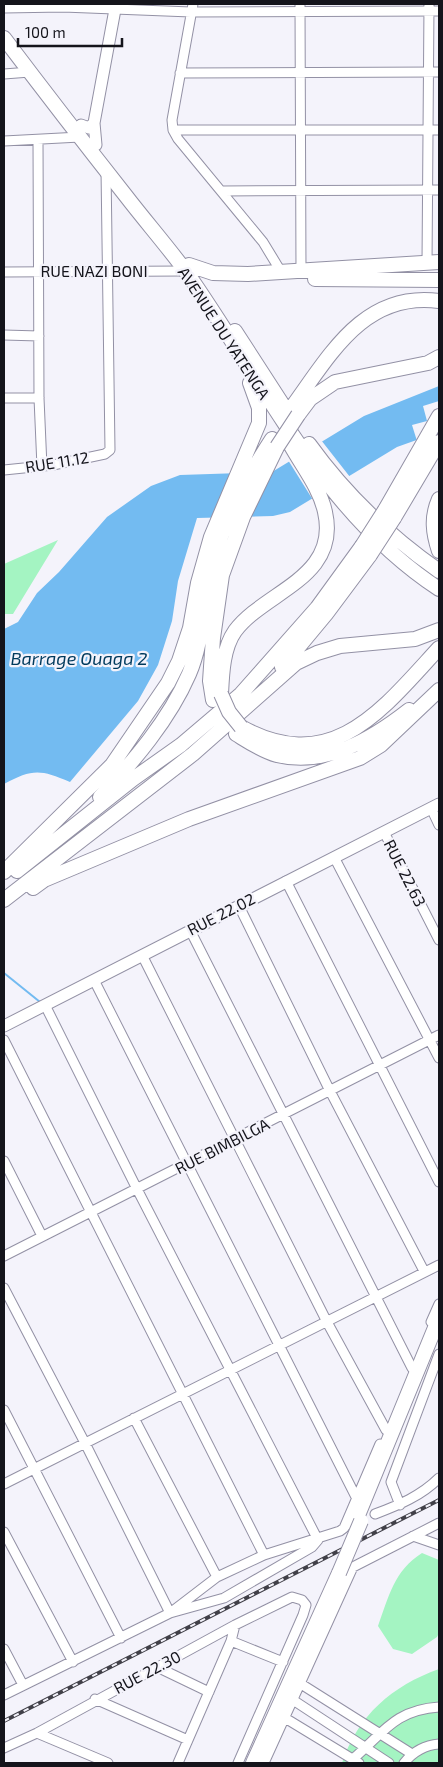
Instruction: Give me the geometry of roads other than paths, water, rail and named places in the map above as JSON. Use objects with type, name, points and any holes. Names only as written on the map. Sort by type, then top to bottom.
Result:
[{"type":"main road","name":"AVENUE DU YATENGA","points":[[4,25],[85,128],[187,268],[265,397],[331,490],[348,511],[396,557],[439,589]]},
{"type":"main road","name":"AVENUE DU YATENGA","points":[[4,38],[30,72],[85,128],[106,170],[221,309],[304,451]]},
{"type":"main road","points":[[248,274],[280,270],[301,271],[433,263]]},
{"type":"main road","points":[[187,268],[213,273],[302,279],[439,280]]},
{"type":"main road","points":[[4,872],[112,765],[168,683],[179,661],[190,628],[204,560],[328,357],[356,324],[379,310],[400,302],[439,301]]},
{"type":"main road","points":[[238,352],[259,408],[259,423],[237,473],[230,518],[213,638],[210,681],[217,697],[237,729],[254,745],[276,755],[295,758],[322,755],[349,748],[372,737],[439,685]]},
{"type":"main road","points":[[295,411],[335,382],[428,362],[439,357]]},
{"type":"main road","points":[[252,702],[326,614],[390,514],[432,441],[439,416]]},
{"type":"main road","points":[[217,697],[227,648],[235,632],[254,612],[290,588],[311,567],[324,546],[328,530],[331,490],[304,451]]},
{"type":"main road","name":"AVENUE DU YATENGA","points":[[331,490],[439,571]]},
{"type":"main road","points":[[439,500],[433,513],[435,538],[439,551]]},
{"type":"main road","points":[[68,830],[119,776],[154,733],[180,691],[195,655],[213,561],[230,518]]},
{"type":"main road","points":[[4,882],[68,830],[181,745],[241,694],[366,550]]},
{"type":"main road","points":[[4,900],[193,754],[296,663],[317,653],[340,646],[415,639],[439,630]]},
{"type":"main road","points":[[237,729],[287,744],[314,744],[342,736],[371,718],[439,648]]},
{"type":"main road","points":[[4,909],[44,880],[85,862],[252,795],[360,758],[381,745],[439,690]]},
{"type":"main road","points":[[254,1763],[335,1575],[353,1525],[439,1318]]},
{"type":"main road","points":[[353,1525],[439,1336]]},
{"type":"main road","points":[[247,1763],[335,1575]]},
{"type":"street","points":[[4,8],[63,5],[192,8],[429,7],[439,11]]},
{"type":"street","points":[[4,141],[38,140],[85,128],[116,6]]},
{"type":"street","points":[[429,7],[428,190],[433,263]]},
{"type":"street","points":[[192,8],[172,120],[173,130],[178,139],[263,242],[280,270]]},
{"type":"street","points":[[300,8],[301,271]]},
{"type":"street","points":[[4,74],[30,72]]},
{"type":"street","points":[[180,73],[439,72]]},
{"type":"street","points":[[173,130],[439,130]]},
{"type":"street","points":[[38,140],[39,398],[42,467]]},
{"type":"street","points":[[106,170],[107,272]]},
{"type":"street","points":[[222,190],[439,190]]},
{"type":"street","name":"RUE NAZI BONI","points":[[4,272],[107,272],[187,268]]},
{"type":"street","name":"RUE 11.12","points":[[4,470],[42,467],[109,452],[107,272]]},
{"type":"street","points":[[4,335],[39,336]]},
{"type":"street","points":[[4,398],[39,398]]},
{"type":"street","points":[[435,806],[439,825]]},
{"type":"street","name":"RUE 22.02","points":[[4,1026],[435,806]]},
{"type":"street","name":"RUE 22.63","points":[[384,832],[439,940]]},
{"type":"street","points":[[334,857],[439,1058]]},
{"type":"street","points":[[286,881],[439,1182]]},
{"type":"street","points":[[239,906],[330,1091],[424,1271]]},
{"type":"street","points":[[190,930],[412,1368]]},
{"type":"street","points":[[142,955],[327,1322],[386,1430]]},
{"type":"street","points":[[94,980],[188,1162],[357,1499]]},
{"type":"street","points":[[45,1005],[230,1371],[318,1540]]},
{"type":"street","name":"RUE BIMBILGA","points":[[4,1256],[439,1035]]},
{"type":"street","points":[[4,1040],[89,1213],[264,1555]]},
{"type":"street","points":[[4,1161],[42,1236]]},
{"type":"street","points":[[4,1484],[439,1265]]},
{"type":"street","points":[[4,1288],[85,1443],[170,1613]]},
{"type":"street","points":[[4,1695],[170,1613],[217,1577],[264,1555],[318,1540],[353,1525],[357,1499],[439,1304]]},
{"type":"street","points":[[400,1505],[390,1482],[436,1375],[439,1354]]},
{"type":"street","points":[[4,1410],[121,1638]]},
{"type":"street","points":[[134,1418],[217,1577]]},
{"type":"street","points":[[426,1491],[439,1478]]},
{"type":"street","points":[[375,1514],[400,1505],[439,1484]]},
{"type":"street","points":[[264,1763],[353,1568],[365,1560],[439,1523]]},
{"type":"street","points":[[4,1532],[73,1662]]},
{"type":"street","points":[[413,1536],[439,1545]]},
{"type":"street","points":[[170,1613],[224,1598],[312,1547],[318,1540]]},
{"type":"street","name":"RUE 22.30","points":[[4,1748],[37,1733],[234,1625],[292,1597],[302,1600],[306,1605],[283,1662]]},
{"type":"street","points":[[178,1763],[231,1641],[234,1625]]},
{"type":"street","points":[[231,1641],[283,1662],[238,1763]]},
{"type":"street","points":[[4,1649],[22,1685]]},
{"type":"street","points":[[157,1667],[209,1692]]},
{"type":"street","points":[[301,1684],[412,1754]]},
{"type":"street","points":[[96,1699],[188,1740]]},
{"type":"street","points":[[293,1700],[389,1763]]},
{"type":"street","points":[[285,1718],[356,1761],[366,1748],[402,1715],[420,1708],[439,1707]]},
{"type":"street","points":[[37,1733],[108,1763]]},
{"type":"street","points":[[404,1763],[412,1754],[430,1745],[439,1744]]},
{"type":"water","name":"Barrage Ouaga 2","points":[[439,386],[439,432],[397,447],[290,512],[273,516],[197,518],[178,581],[172,621],[158,665],[138,701],[70,782],[36,772],[29,773],[4,784],[4,629],[18,622],[37,593],[59,572],[107,517],[151,486],[180,475],[272,472],[364,416]]},
{"type":"waterway","points":[[4,973],[40,1002]]},
{"type":"railway","points":[[4,1721],[439,1500]]}]
